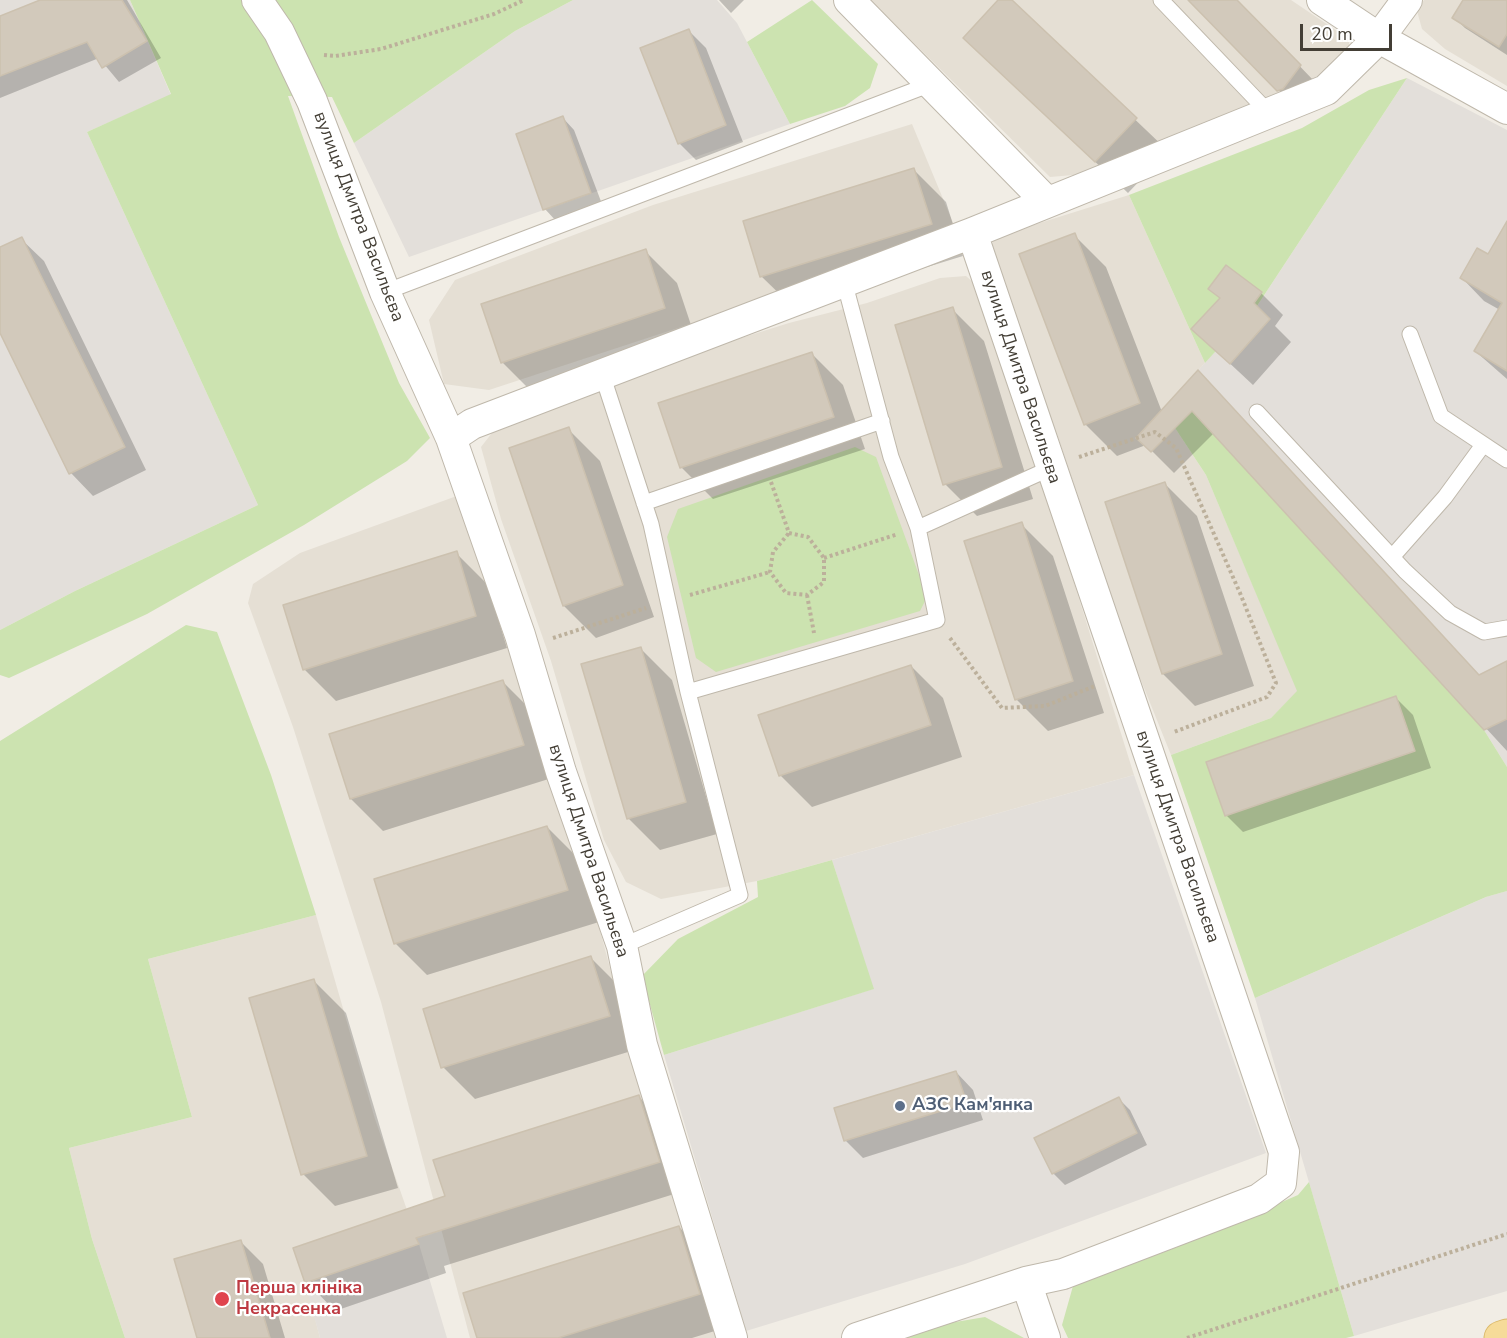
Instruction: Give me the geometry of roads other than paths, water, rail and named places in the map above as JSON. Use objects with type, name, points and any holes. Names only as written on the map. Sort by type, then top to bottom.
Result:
[{"type":"main road","points":[[1501,1338],[1507,1336]]},
{"type":"street","name":"вулиця Дмитра Васильєва","points":[[256,0],[279,32],[312,101],[385,292],[451,438],[524,648],[561,772],[622,946],[642,1045],[732,1338]]},
{"type":"street","points":[[849,0],[1047,202]]},
{"type":"street","points":[[1322,0],[1379,38],[1507,109]]},
{"type":"street","points":[[451,438],[472,424],[972,232],[1326,90],[1379,38],[1407,0]]},
{"type":"street","name":"вулиця Дмитра Васильєва","points":[[857,1338],[1026,1282],[1063,1274],[1259,1199],[1281,1183],[1284,1152],[972,232]]},
{"type":"street","points":[[1026,1282],[1045,1338]]},
{"type":"lane","points":[[1161,0],[1269,113]]},
{"type":"lane","points":[[385,292],[931,84]]},
{"type":"lane","points":[[688,692],[938,620],[918,528],[891,457],[843,281]]},
{"type":"lane","points":[[1410,334],[1441,416],[1507,460]]},
{"type":"lane","points":[[602,374],[644,503],[688,692],[740,895],[622,946]]},
{"type":"lane","points":[[1257,412],[1392,556],[1450,613],[1484,632],[1507,628]]},
{"type":"lane","points":[[644,503],[882,422]]},
{"type":"lane","points":[[1392,556],[1445,497],[1483,445]]},
{"type":"lane","points":[[918,528],[1051,468]]},
{"type":"place","name":"АЗС Кам'янка","points":[[900,1106]]},
{"type":"place","name":"Перша клініка Некрасенка","points":[[222,1299]]}]
